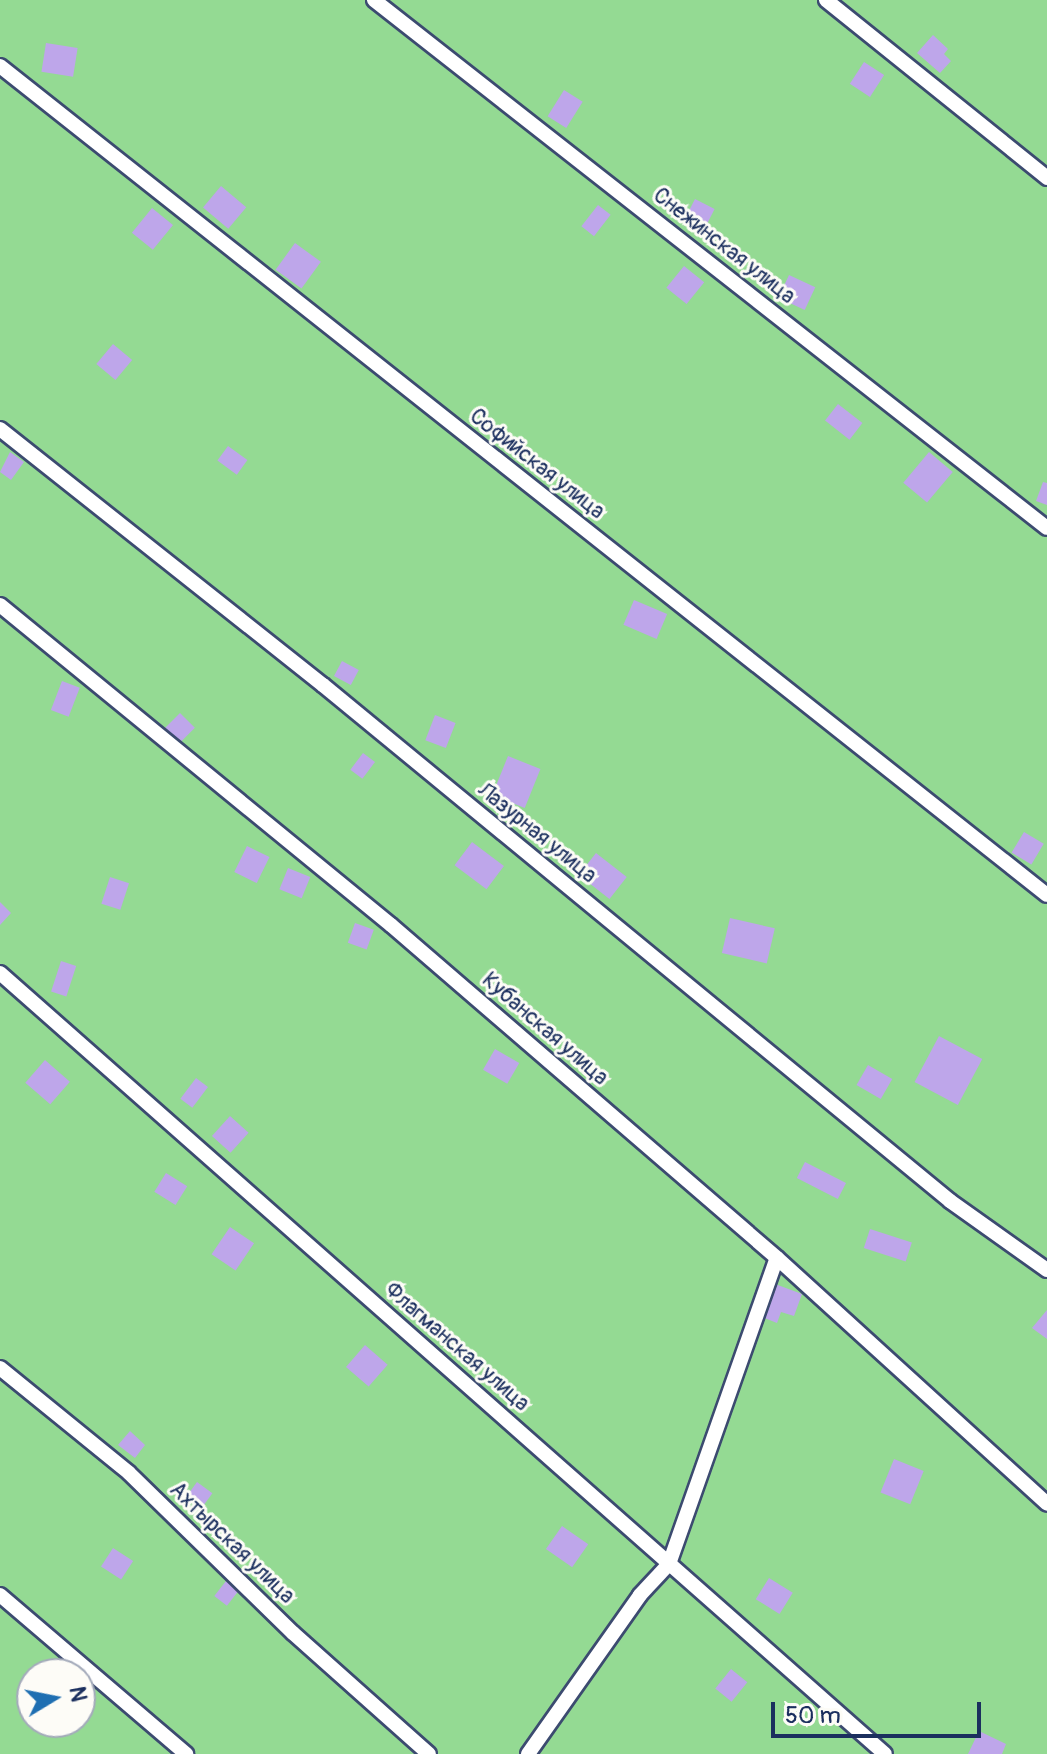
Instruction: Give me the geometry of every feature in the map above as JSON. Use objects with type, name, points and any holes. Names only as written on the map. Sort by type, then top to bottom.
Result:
[{"type":"lane","name":"Снежинская улица","points":[[374,0],[1047,528]]},
{"type":"lane","points":[[826,0],[1047,178]]},
{"type":"lane","name":"Софийская улица","points":[[0,66],[1047,895]]},
{"type":"lane","name":"Лазурная улица","points":[[0,429],[323,685],[950,1201],[1047,1270]]},
{"type":"lane","name":"Кубанская улица","points":[[0,605],[391,925],[777,1258],[1047,1504]]},
{"type":"lane","name":"Флагманская улица","points":[[0,973],[885,1754]]},
{"type":"lane","points":[[528,1754],[640,1595],[669,1564],[777,1258]]},
{"type":"lane","name":"Ахтырская улица","points":[[0,1368],[129,1473],[293,1633],[429,1754]]},
{"type":"lane","points":[[0,1595],[186,1754]]},
{"type":"green space","points":[[0,0],[1047,0],[1047,1754],[0,1754]]},
{"type":"building","points":[[933,35],[948,49],[944,54],[951,61],[940,73],[917,53]]},
{"type":"building","points":[[46,43],[78,48],[73,77],[41,72]]},
{"type":"building","points":[[864,62],[884,75],[870,97],[850,84]]},
{"type":"building","points":[[564,90],[583,102],[566,128],[548,116]]},
{"type":"building","points":[[221,186],[246,207],[228,229],[203,207]]},
{"type":"building","points":[[695,199],[715,209],[702,233],[683,223]]},
{"type":"building","points":[[598,205],[611,215],[594,236],[581,226]]},
{"type":"building","points":[[152,208],[173,225],[153,250],[132,233]]},
{"type":"building","points":[[295,243],[321,262],[301,289],[276,270]]},
{"type":"building","points":[[684,266],[704,282],[687,304],[666,288]]},
{"type":"building","points":[[789,275],[815,287],[805,310],[778,298]]},
{"type":"building","points":[[113,344],[132,360],[115,380],[96,364]]},
{"type":"building","points":[[838,404],[862,423],[849,440],[825,421]]},
{"type":"building","points":[[228,446],[247,460],[237,475],[217,461]]},
{"type":"building","points":[[10,452],[24,462],[11,480],[0,472]]},
{"type":"building","points":[[929,452],[953,472],[927,503],[903,483]]},
{"type":"building","points":[[1043,482],[1047,483],[1047,505],[1036,501]]},
{"type":"building","points":[[634,600],[667,614],[657,639],[623,625]]},
{"type":"building","points":[[342,661],[359,670],[351,685],[334,676]]},
{"type":"building","points":[[62,681],[80,688],[69,717],[51,710]]},
{"type":"building","points":[[180,713],[195,728],[178,745],[163,730]]},
{"type":"building","points":[[435,715],[456,723],[446,748],[425,740]]},
{"type":"building","points":[[363,753],[375,762],[362,779],[350,770]]},
{"type":"building","points":[[508,756],[540,769],[525,808],[492,795]]},
{"type":"building","points":[[1024,832],[1044,844],[1031,864],[1012,853]]},
{"type":"building","points":[[472,842],[504,866],[486,889],[455,865]]},
{"type":"building","points":[[247,846],[269,857],[257,883],[234,872]]},
{"type":"building","points":[[596,853],[627,877],[609,899],[579,875]]},
{"type":"building","points":[[288,868],[310,877],[302,898],[279,889]]},
{"type":"building","points":[[110,877],[129,883],[120,910],[101,904]]},
{"type":"building","points":[[0,902],[11,913],[0,925]]},
{"type":"building","points":[[730,918],[775,928],[767,963],[722,953]]},
{"type":"building","points":[[355,923],[374,930],[367,950],[348,943]]},
{"type":"building","points":[[61,961],[76,966],[66,996],[51,991]]},
{"type":"building","points":[[939,1036],[982,1059],[958,1105],[915,1082]]},
{"type":"building","points":[[495,1049],[519,1063],[507,1084],[483,1070]]},
{"type":"building","points":[[45,1060],[70,1082],[50,1104],[25,1083]]},
{"type":"building","points":[[868,1065],[892,1079],[881,1099],[856,1085]]},
{"type":"building","points":[[196,1078],[208,1087],[192,1108],[180,1099]]},
{"type":"building","points":[[230,1116],[249,1133],[231,1153],[212,1136]]},
{"type":"building","points":[[805,1162],[846,1183],[838,1199],[797,1178]]},
{"type":"building","points":[[166,1173],[187,1186],[176,1205],[154,1192]]},
{"type":"building","points":[[230,1227],[254,1243],[236,1271],[212,1254]]},
{"type":"building","points":[[870,1229],[912,1243],[906,1262],[864,1248]]},
{"type":"building","points":[[775,1284],[802,1294],[794,1316],[781,1312],[777,1323],[762,1317]]},
{"type":"building","points":[[1047,1310],[1047,1339],[1032,1328]]},
{"type":"building","points":[[365,1345],[388,1365],[369,1387],[346,1367]]},
{"type":"building","points":[[130,1431],[145,1445],[135,1458],[118,1445]]},
{"type":"building","points":[[894,1459],[924,1471],[910,1504],[881,1492]]},
{"type":"building","points":[[197,1482],[212,1493],[202,1507],[187,1496]]},
{"type":"building","points":[[562,1526],[588,1544],[572,1567],[546,1549]]},
{"type":"building","points":[[113,1548],[133,1561],[121,1580],[101,1566]]},
{"type":"building","points":[[769,1578],[793,1593],[779,1614],[756,1599]]},
{"type":"building","points":[[226,1581],[239,1591],[227,1606],[214,1596]]},
{"type":"building","points":[[731,1669],[747,1682],[732,1702],[715,1688]]},
{"type":"building","points":[[979,1731],[1006,1744],[1002,1754],[968,1754]]}]
